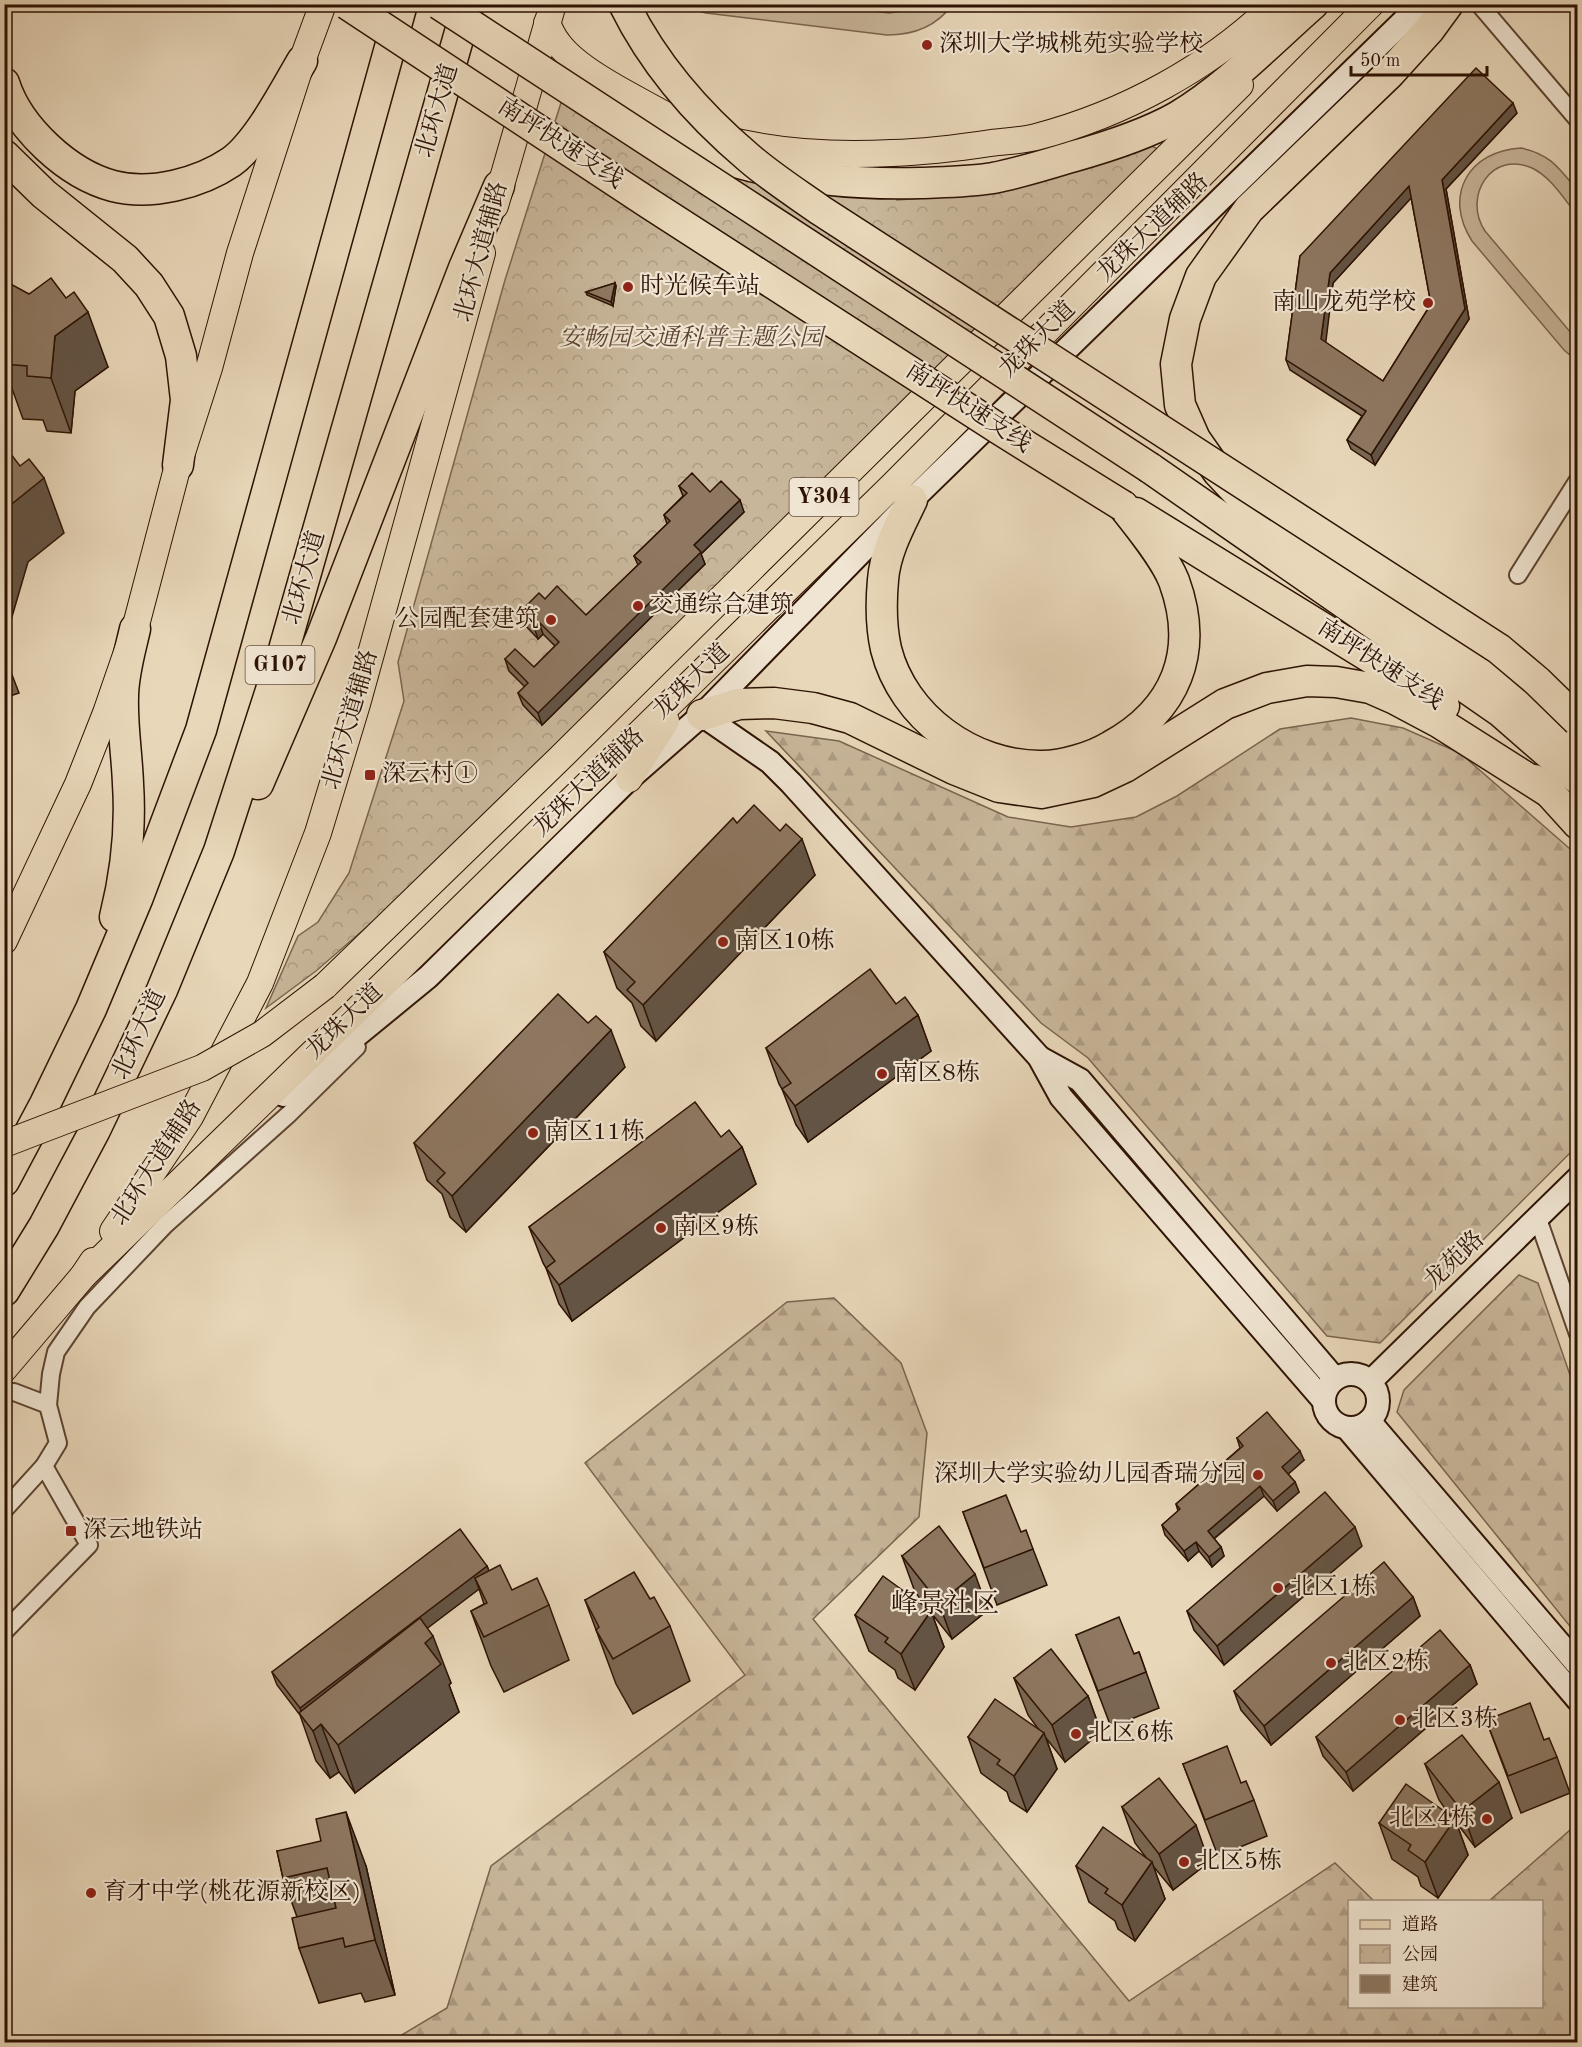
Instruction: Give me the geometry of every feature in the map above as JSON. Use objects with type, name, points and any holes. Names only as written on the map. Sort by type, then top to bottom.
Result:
[{"type":"highway","name":"南坪快速支线","points":[[347,4],[999,429],[1394,672],[1498,748],[1548,792],[1578,824]]},
{"type":"highway","name":"G107","points":[[4,1181],[45,1104],[91,1009],[138,897],[201,730],[402,4]]},
{"type":"highway","name":"南坪快速支线","points":[[439,4],[1150,468],[1501,712],[1578,780]]},
{"type":"highway","name":"北环大道","points":[[4,1291],[44,1226],[95,1130],[162,990],[219,851],[284,653],[468,4]]},
{"type":"highway","points":[[624,4],[632,21],[667,75],[708,121],[750,159],[837,221],[1499,650],[1537,681],[1578,721]]},
{"type":"highway","points":[[588,100],[683,146],[753,168],[837,182],[887,184],[991,178],[1040,166],[1137,135],[1175,118],[1211,95],[1313,4]]},
{"type":"highway","points":[[1448,4],[1429,30],[1390,73],[1249,209],[1201,276],[1185,319],[1176,364],[1180,405],[1195,439],[1218,472],[1249,505],[1319,556],[1473,657],[1514,688],[1549,722],[1578,756]]},
{"type":"highway","points":[[4,83],[16,109],[58,158],[114,186],[148,189],[182,184],[207,176],[233,160],[261,130],[302,62]]},
{"type":"highway","points":[[4,155],[44,194],[125,259],[149,285],[169,316],[181,356],[186,400],[178,465]]},
{"type":"highway","points":[[219,851],[262,778],[271,757],[321,638],[460,279],[499,186]]},
{"type":"highway","points":[[912,500],[892,542],[883,578],[882,615],[886,648],[895,673],[928,719],[955,742],[981,755],[1015,764],[1044,766],[1085,758],[1124,739],[1148,721],[1169,694],[1181,668],[1185,635],[1182,610],[1173,579],[1151,543],[1123,506]]},
{"type":"highway","points":[[91,1009],[120,897],[126,862],[129,833],[123,696],[126,666],[135,628]]},
{"type":"highway","points":[[702,715],[739,704],[774,703],[813,708],[850,718],[954,769],[999,787],[1041,793],[1093,782],[1125,767],[1225,704],[1267,688],[1307,681],[1336,682],[1370,688],[1395,699],[1440,723],[1548,792]]},
{"type":"main road","points":[[4,941],[78,784],[106,713],[135,628],[178,465],[209,369],[240,253],[323,4]]},
{"type":"main road","points":[[550,14],[558,44],[579,64],[627,95],[672,118],[715,136],[761,147],[819,154],[856,155],[926,152],[1034,138],[1099,116],[1160,88],[1209,60],[1256,23],[1275,4]]},
{"type":"main road","name":"龙珠大道","points":[[4,1144],[202,1068],[262,1034],[325,986],[560,758],[1322,4]]},
{"type":"main road","name":"龙珠大道","points":[[83,1276],[1026,353],[1371,4]]},
{"type":"main road","name":"北环大道辅路","points":[[4,1369],[83,1276],[190,1117],[260,983],[318,833],[357,704],[492,220],[499,186],[550,14]]},
{"type":"main road","points":[[629,779],[692,682]]},
{"type":"street","name":"龙珠大道辅路","points":[[186,1176],[428,976],[629,779],[702,715],[912,500],[1421,4]]},
{"type":"street","points":[[1479,4],[1578,120]]},
{"type":"street","points":[[1518,575],[1578,480]]},
{"type":"street","points":[[702,715],[770,762],[791,783],[1039,1057],[1061,1096],[1324,1401]]},
{"type":"street","points":[[4,1510],[44,1466],[58,1443],[48,1405],[56,1352],[87,1307],[165,1225],[289,1114],[428,976]]},
{"type":"street","points":[[1039,1057],[1080,1080],[1335,1379]]},
{"type":"street","name":"龙苑路","points":[[1370,1382],[1578,1178]]},
{"type":"street","points":[[1538,1219],[1578,1334]]},
{"type":"street","points":[[1353,1374],[1370,1382],[1375,1389],[1378,1406],[1369,1421],[1359,1427],[1347,1428],[1330,1419],[1324,1401],[1325,1393],[1335,1379],[1353,1374]]},
{"type":"street","points":[[4,1393],[14,1392],[48,1405]]},
{"type":"street","points":[[1369,1421],[1578,1665]]},
{"type":"street","points":[[1347,1428],[1578,1700]]},
{"type":"street","points":[[4,1632],[90,1545],[44,1466]]},
{"type":"green space","points":[[817,4],[889,13],[911,10],[922,5],[952,5],[939,19],[924,28],[887,35],[706,13],[683,5]]},
{"type":"green space","name":"安畅园交通科普主题公园","points":[[571,71],[828,165],[897,166],[897,200],[956,196],[1149,145],[1156,148],[1159,157],[407,892],[316,971],[266,1008],[298,936],[318,922],[349,873],[404,701],[398,662],[505,280]]},
{"type":"green space","points":[[1521,148],[1547,158],[1565,175],[1577,190],[1577,215],[1545,177],[1532,168],[1518,164],[1505,165],[1493,171],[1485,180],[1479,191],[1477,204],[1479,218],[1485,231],[1577,340],[1577,361],[1564,350],[1472,241],[1464,224],[1460,208],[1461,193],[1466,179],[1475,167],[1487,157],[1502,151]]},
{"type":"green space","points":[[1351,718],[1403,728],[1460,753],[1577,855],[1577,1146],[1380,1343],[1327,1336],[1088,1058],[1041,1023],[766,731],[839,741],[1008,817],[1071,827],[1136,817],[1177,796],[1280,729]]},
{"type":"green space","points":[[1519,1275],[1538,1283],[1577,1395],[1577,1635],[1397,1412],[1404,1390]]},
{"type":"green space","points":[[834,1298],[901,1363],[927,1433],[919,1517],[813,1619],[1129,2001],[1335,1863],[1373,1900],[1348,1900],[1348,2008],[1543,2008],[1543,1900],[1490,1900],[1577,1824],[1577,2042],[390,2042],[447,2008],[491,1866],[745,1675],[585,1463],[787,1302]]},
{"type":"building","points":[[1476,68],[1513,103],[1442,180],[1465,309],[1371,455],[1347,440],[1366,411],[1286,360],[1300,256]],"holes":[[[1409,186],[1431,304],[1383,381],[1321,339],[1330,273]]]},
{"type":"building","points":[[51,278],[66,298],[74,292],[88,312],[55,336],[51,378],[27,376],[27,366],[4,364],[4,286],[7,282],[29,294]]},
{"type":"building","points":[[615,283],[611,302],[586,292]]},
{"type":"building","points":[[7,449],[20,466],[29,459],[44,478],[8,507],[4,520],[4,451]]},
{"type":"building","points":[[692,473],[710,492],[721,481],[740,500],[694,545],[701,552],[538,713],[518,693],[528,683],[505,659],[515,649],[534,667],[559,642],[539,622],[534,627],[520,612],[539,593],[545,599],[557,586],[586,615],[641,562],[634,556],[670,521],[664,515],[687,493],[679,486]]},
{"type":"building","points":[[754,805],[780,831],[786,824],[802,839],[643,1005],[627,990],[635,982],[604,952],[733,818],[737,823]]},
{"type":"building","points":[[870,969],[896,1004],[905,997],[918,1015],[795,1106],[782,1089],[791,1083],[766,1048]]},
{"type":"building","points":[[558,994],[588,1023],[596,1016],[611,1030],[452,1196],[437,1181],[445,1173],[414,1143]]},
{"type":"building","points":[[695,1102],[721,1137],[729,1130],[742,1147],[559,1285],[546,1268],[555,1261],[529,1227]]},
{"type":"building","points":[[1267,1412],[1300,1451],[1282,1467],[1295,1482],[1273,1501],[1260,1486],[1208,1531],[1221,1547],[1209,1557],[1196,1542],[1184,1551],[1162,1525],[1180,1509],[1176,1504],[1243,1446],[1237,1438]]},
{"type":"building","points":[[1325,1492],[1355,1527],[1217,1646],[1187,1611]]},
{"type":"building","points":[[1006,1495],[1021,1532],[1026,1530],[1033,1549],[984,1568],[963,1512]]},
{"type":"building","points":[[939,1526],[975,1574],[939,1603],[902,1556]]},
{"type":"building","points":[[460,1529],[487,1566],[300,1708],[272,1672]]},
{"type":"building","points":[[1384,1562],[1413,1597],[1264,1726],[1234,1691]]},
{"type":"building","points":[[500,1565],[512,1590],[537,1578],[549,1605],[484,1637],[471,1611],[487,1603],[475,1578]]},
{"type":"building","points":[[634,1572],[650,1599],[654,1597],[670,1626],[613,1659],[596,1630],[599,1627],[585,1600]]},
{"type":"building","points":[[883,1576],[931,1611],[901,1654],[885,1642],[888,1638],[855,1615]]},
{"type":"building","points":[[1119,1617],[1134,1654],[1139,1652],[1146,1672],[1098,1691],[1076,1635]]},
{"type":"building","points":[[420,1618],[433,1636],[425,1643],[441,1664],[338,1745],[321,1724],[313,1731],[299,1713]]},
{"type":"building","points":[[1440,1630],[1470,1665],[1346,1772],[1316,1737]]},
{"type":"building","points":[[1051,1649],[1088,1696],[1052,1725],[1014,1678]]},
{"type":"building","points":[[995,1699],[1044,1733],[1014,1776],[997,1764],[1000,1760],[968,1737]]},
{"type":"building","points":[[1530,1703],[1544,1740],[1549,1738],[1557,1757],[1508,1776],[1486,1720]]},
{"type":"building","points":[[1462,1735],[1499,1782],[1462,1811],[1425,1764]]},
{"type":"building","points":[[1227,1746],[1241,1783],[1246,1781],[1254,1800],[1205,1820],[1183,1764]]},
{"type":"building","points":[[1159,1778],[1196,1825],[1159,1854],[1122,1807]]},
{"type":"building","points":[[1406,1784],[1455,1819],[1425,1862],[1408,1850],[1411,1845],[1379,1823]]},
{"type":"building","points":[[346,1812],[375,1940],[345,1947],[343,1938],[299,1948],[292,1918],[336,1908],[327,1868],[283,1878],[277,1851],[321,1841],[316,1819]]},
{"type":"building","points":[[1103,1827],[1152,1862],[1122,1905],[1105,1893],[1108,1889],[1076,1866]]},
{"type":"place","name":"深圳大学城桃苑实验学校","points":[[927,45]]},
{"type":"place","name":"时光候车站","points":[[628,287]]},
{"type":"place","name":"南山龙苑学校","points":[[1428,303]]},
{"type":"place","name":"交通综合建筑","points":[[638,606]]},
{"type":"place","name":"公园配套建筑","points":[[551,620]]},
{"type":"place","name":"深云村①","points":[[370,775]]},
{"type":"place","name":"南区10栋","points":[[723,942]]},
{"type":"place","name":"南区8栋","points":[[882,1074]]},
{"type":"place","name":"南区11栋","points":[[533,1133]]},
{"type":"place","name":"南区9栋","points":[[661,1228]]},
{"type":"place","name":"深圳大学实验幼儿园香瑞分园","points":[[1258,1475]]},
{"type":"place","name":"深云地铁站","points":[[71,1531]]},
{"type":"place","name":"北区1栋","points":[[1278,1588]]},
{"type":"place","name":"北区2栋","points":[[1331,1663]]},
{"type":"place","name":"北区3栋","points":[[1400,1720]]},
{"type":"place","name":"北区6栋","points":[[1076,1734]]},
{"type":"place","name":"北区4栋","points":[[1487,1819]]},
{"type":"place","name":"北区5栋","points":[[1184,1862]]},
{"type":"place","name":"育才中学(桃花源新校区)","points":[[91,1893]]},
{"type":"district","name":"峰景社区","points":[[945,1604]]}]
